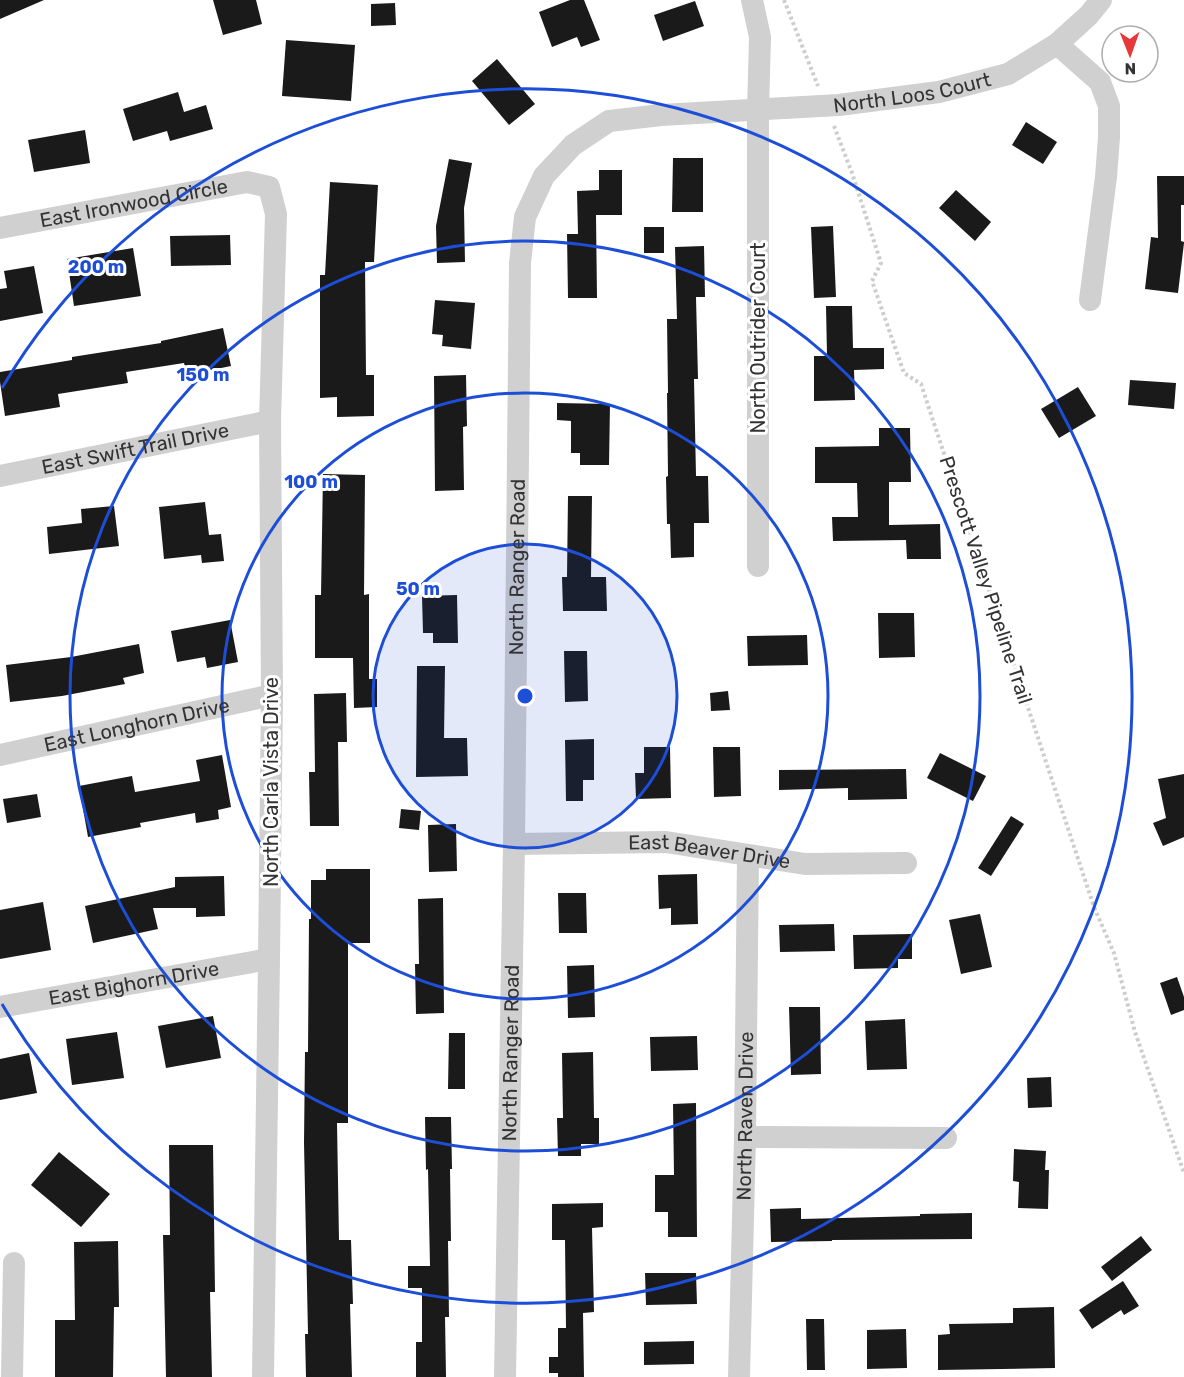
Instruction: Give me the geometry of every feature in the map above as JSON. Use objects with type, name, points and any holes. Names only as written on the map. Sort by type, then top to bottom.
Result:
[{"type":"street","name":"North Outrider Court","points":[[752,0],[760,37],[758,566]]},
{"type":"street","name":"North Loos Court","points":[[758,110],[825,106],[939,92],[1008,74],[1057,44],[1089,15],[1101,0]]},
{"type":"street","points":[[1057,44],[1100,82],[1108,105],[1109,137],[1106,177],[1090,300]]},
{"type":"street","name":"North Ranger Road","points":[[505,1377],[519,263],[525,217],[544,176],[573,145],[609,121],[661,115],[758,110]]},
{"type":"street","name":"East Ironwood Circle","points":[[0,228],[247,182],[269,187]]},
{"type":"street","name":"North Carla Vista Drive","points":[[263,1377],[272,696],[270,421],[276,214],[269,187]]},
{"type":"street","name":"East Swift Trail Drive","points":[[0,476],[270,421]]},
{"type":"street","name":"East Longhorn Drive","points":[[0,755],[272,696]]},
{"type":"street","name":"East Beaver Drive","points":[[513,844],[666,842],[805,864],[906,863]]},
{"type":"street","name":"North Raven Drive","points":[[740,1377],[748,856]]},
{"type":"street","name":"East Bighorn Drive","points":[[0,1007],[269,959]]},
{"type":"street","points":[[745,1137],[946,1138]]},
{"type":"street","points":[[12,1377],[14,1263]]},
{"type":"path","name":"Prescott Valley Pipeline Trail","points":[[784,0],[852,173],[881,263],[872,281],[904,373],[921,384],[1094,907],[1114,953],[1135,1032],[1184,1173]]},
{"type":"building","points":[[0,0],[44,0],[0,19]]},
{"type":"building","points":[[213,0],[256,0],[262,24],[223,35]]},
{"type":"building","points":[[570,0],[584,0],[600,40],[581,47],[577,37],[552,47],[539,12]]},
{"type":"building","points":[[695,1],[704,26],[663,41],[654,15]]},
{"type":"building","points":[[395,3],[396,25],[371,26],[371,4]]},
{"type":"building","points":[[286,40],[355,45],[351,101],[282,96]]},
{"type":"building","points":[[497,59],[535,104],[509,125],[472,81]]},
{"type":"building","points":[[178,92],[184,112],[206,105],[213,129],[170,141],[167,131],[133,141],[123,109]]},
{"type":"building","points":[[1026,122],[1057,142],[1043,164],[1012,145]]},
{"type":"building","points":[[85,130],[90,163],[34,172],[28,140]]},
{"type":"building","points":[[673,158],[703,158],[703,212],[672,212]]},
{"type":"building","points":[[449,159],[472,163],[464,208],[465,262],[437,263],[436,226]]},
{"type":"building","points":[[599,170],[622,170],[622,215],[596,215],[597,298],[568,298],[567,234],[578,234],[577,191],[599,190]]},
{"type":"building","points":[[1157,176],[1184,176],[1181,241],[1184,243],[1178,293],[1145,289],[1151,237],[1158,238]]},
{"type":"building","points":[[330,182],[378,185],[374,262],[365,262],[366,375],[374,375],[374,416],[337,417],[337,397],[320,398],[320,275],[325,275]]},
{"type":"building","points":[[956,190],[991,222],[975,241],[939,208]]},
{"type":"building","points":[[833,226],[836,297],[814,298],[811,227]]},
{"type":"building","points":[[644,227],[664,227],[664,253],[644,253]]},
{"type":"building","points":[[230,235],[231,265],[171,266],[170,236]]},
{"type":"building","points":[[704,246],[705,297],[696,297],[698,379],[694,379],[696,476],[708,476],[709,523],[694,523],[694,557],[671,558],[670,524],[667,524],[666,477],[668,476],[667,319],[677,319],[675,247]]},
{"type":"building","points":[[133,248],[141,296],[74,306],[67,259]]},
{"type":"building","points":[[34,266],[43,313],[0,321],[0,289],[7,288],[4,271]]},
{"type":"building","points":[[435,300],[475,303],[471,349],[442,346],[443,335],[432,334]]},
{"type":"building","points":[[826,306],[852,306],[853,348],[884,348],[884,369],[854,370],[855,400],[814,401],[814,356],[827,356]]},
{"type":"building","points":[[223,328],[231,366],[187,375],[184,363],[126,372],[128,383],[58,394],[60,407],[5,416],[0,372],[72,360],[72,357],[161,343],[161,341]]},
{"type":"building","points":[[466,375],[467,426],[463,427],[464,490],[435,491],[434,376]]},
{"type":"building","points":[[1130,380],[1176,383],[1174,409],[1128,405]]},
{"type":"building","points":[[1078,387],[1096,416],[1059,438],[1041,409]]},
{"type":"building","points":[[557,403],[610,404],[609,465],[580,465],[580,453],[571,453],[571,421],[557,420]]},
{"type":"building","points":[[879,428],[910,428],[911,482],[889,482],[889,525],[940,524],[941,559],[907,559],[906,540],[833,541],[832,517],[858,517],[857,483],[815,483],[815,447],[879,446]]},
{"type":"building","points":[[323,474],[365,475],[364,595],[369,594],[369,679],[377,679],[377,707],[354,708],[353,658],[315,658],[315,595],[321,595]]},
{"type":"building","points":[[568,496],[592,496],[591,577],[606,577],[607,611],[563,611],[562,577],[567,577]]},
{"type":"building","points":[[205,502],[209,535],[221,534],[224,561],[202,563],[201,555],[164,559],[159,507]]},
{"type":"building","points":[[114,506],[119,546],[49,554],[47,527],[82,523],[81,509]]},
{"type":"building","points":[[457,595],[458,643],[433,643],[433,633],[423,633],[422,596]]},
{"type":"building","points":[[878,613],[914,613],[915,657],[879,658]]},
{"type":"building","points":[[230,620],[238,662],[207,668],[205,657],[177,662],[171,631]]},
{"type":"building","points":[[807,635],[808,665],[748,666],[747,636]]},
{"type":"building","points":[[139,644],[144,673],[123,678],[125,684],[62,696],[10,702],[6,665],[71,657]]},
{"type":"building","points":[[564,651],[587,651],[588,701],[565,702]]},
{"type":"building","points":[[417,666],[445,666],[444,738],[467,738],[468,776],[416,777]]},
{"type":"building","points":[[728,691],[730,710],[711,711],[710,693]]},
{"type":"building","points":[[346,693],[347,742],[338,742],[339,826],[310,826],[309,772],[315,772],[314,694]]},
{"type":"building","points":[[594,739],[594,780],[583,780],[583,801],[566,801],[565,740]]},
{"type":"building","points":[[644,747],[670,747],[671,798],[636,799],[635,773],[644,773]]},
{"type":"building","points":[[713,747],[740,747],[741,796],[714,797]]},
{"type":"building","points":[[940,753],[986,776],[973,801],[927,778]]},
{"type":"building","points":[[222,755],[231,807],[218,810],[219,819],[196,823],[195,813],[140,823],[141,827],[88,837],[79,786],[132,776],[135,792],[200,781],[196,760]]},
{"type":"building","points":[[906,769],[907,799],[848,800],[848,788],[779,790],[779,770]]},
{"type":"building","points":[[1184,774],[1184,837],[1163,846],[1153,823],[1166,818],[1158,779]]},
{"type":"building","points":[[37,794],[41,817],[7,823],[3,799]]},
{"type":"building","points":[[401,809],[421,811],[419,830],[399,828]]},
{"type":"building","points":[[1011,816],[1024,824],[991,876],[978,868]]},
{"type":"building","points":[[456,824],[457,871],[429,872],[428,825]]},
{"type":"building","points":[[326,869],[370,869],[370,943],[348,943],[348,1123],[337,1123],[339,1240],[351,1240],[352,1377],[306,1377],[305,1334],[308,1334],[304,1143],[305,1052],[308,1052],[309,919],[311,919],[311,880],[326,880]]},
{"type":"building","points":[[697,874],[698,924],[671,925],[671,908],[659,909],[658,875]]},
{"type":"building","points":[[224,876],[225,916],[196,917],[196,908],[153,908],[158,929],[93,943],[85,906],[175,887],[175,877]]},
{"type":"building","points":[[558,893],[586,893],[587,933],[559,933]]},
{"type":"building","points":[[443,898],[444,1013],[416,1014],[415,964],[419,964],[418,899]]},
{"type":"building","points":[[43,902],[51,950],[0,959],[0,910]]},
{"type":"building","points":[[980,914],[992,967],[961,974],[949,920]]},
{"type":"building","points":[[834,924],[835,951],[780,952],[779,925]]},
{"type":"building","points":[[912,934],[912,959],[898,959],[898,968],[854,969],[853,935]]},
{"type":"building","points":[[594,965],[595,1017],[568,1018],[567,966]]},
{"type":"building","points":[[1177,977],[1184,997],[1184,1010],[1171,1015],[1160,983]]},
{"type":"building","points":[[789,1007],[820,1007],[821,1074],[791,1075]]},
{"type":"building","points":[[213,1016],[221,1058],[166,1068],[158,1026]]},
{"type":"building","points":[[905,1019],[907,1069],[867,1070],[865,1021]]},
{"type":"building","points":[[117,1032],[124,1078],[72,1085],[66,1039]]},
{"type":"building","points":[[449,1033],[465,1033],[465,1089],[448,1089]]},
{"type":"building","points":[[697,1036],[698,1070],[651,1071],[650,1037]]},
{"type":"building","points":[[593,1052],[594,1118],[599,1118],[599,1144],[581,1144],[581,1156],[558,1156],[557,1118],[563,1118],[562,1053]]},
{"type":"building","points":[[29,1053],[37,1093],[0,1100],[0,1059]]},
{"type":"building","points":[[1051,1077],[1052,1107],[1028,1108],[1027,1078]]},
{"type":"building","points":[[696,1103],[697,1237],[668,1237],[668,1212],[655,1212],[655,1175],[674,1175],[673,1104]]},
{"type":"building","points":[[425,1117],[451,1117],[451,1241],[448,1241],[449,1317],[445,1317],[446,1377],[416,1377],[416,1342],[422,1342],[422,1288],[408,1288],[408,1266],[430,1266]]},
{"type":"building","points":[[169,1145],[213,1145],[215,1292],[210,1292],[212,1377],[166,1377],[163,1235],[170,1235]]},
{"type":"building","points":[[1014,1149],[1046,1151],[1045,1170],[1049,1170],[1048,1209],[1018,1208],[1019,1182],[1013,1181]]},
{"type":"building","points":[[59,1152],[110,1194],[81,1227],[31,1185]]},
{"type":"building","points":[[603,1203],[603,1227],[592,1228],[594,1312],[583,1313],[584,1377],[558,1377],[558,1373],[549,1373],[549,1357],[558,1357],[558,1328],[566,1328],[565,1240],[552,1240],[552,1204]]},
{"type":"building","points":[[801,1208],[801,1219],[972,1213],[972,1239],[771,1242],[770,1209]]},
{"type":"building","points":[[1141,1236],[1152,1250],[1112,1281],[1101,1267]]},
{"type":"building","points":[[118,1241],[119,1307],[114,1307],[113,1377],[55,1377],[55,1320],[75,1320],[74,1242]]},
{"type":"building","points":[[645,1273],[696,1273],[697,1304],[646,1305]]},
{"type":"building","points":[[1123,1281],[1139,1306],[1124,1315],[1121,1310],[1092,1329],[1079,1310]]},
{"type":"building","points":[[1054,1307],[1055,1368],[938,1370],[938,1335],[950,1334],[949,1324],[1013,1323],[1013,1308]]},
{"type":"building","points":[[806,1319],[824,1319],[825,1370],[807,1370]]},
{"type":"building","points":[[906,1329],[907,1368],[867,1369],[867,1330]]},
{"type":"building","points":[[694,1341],[694,1364],[644,1365],[644,1342]]}]
